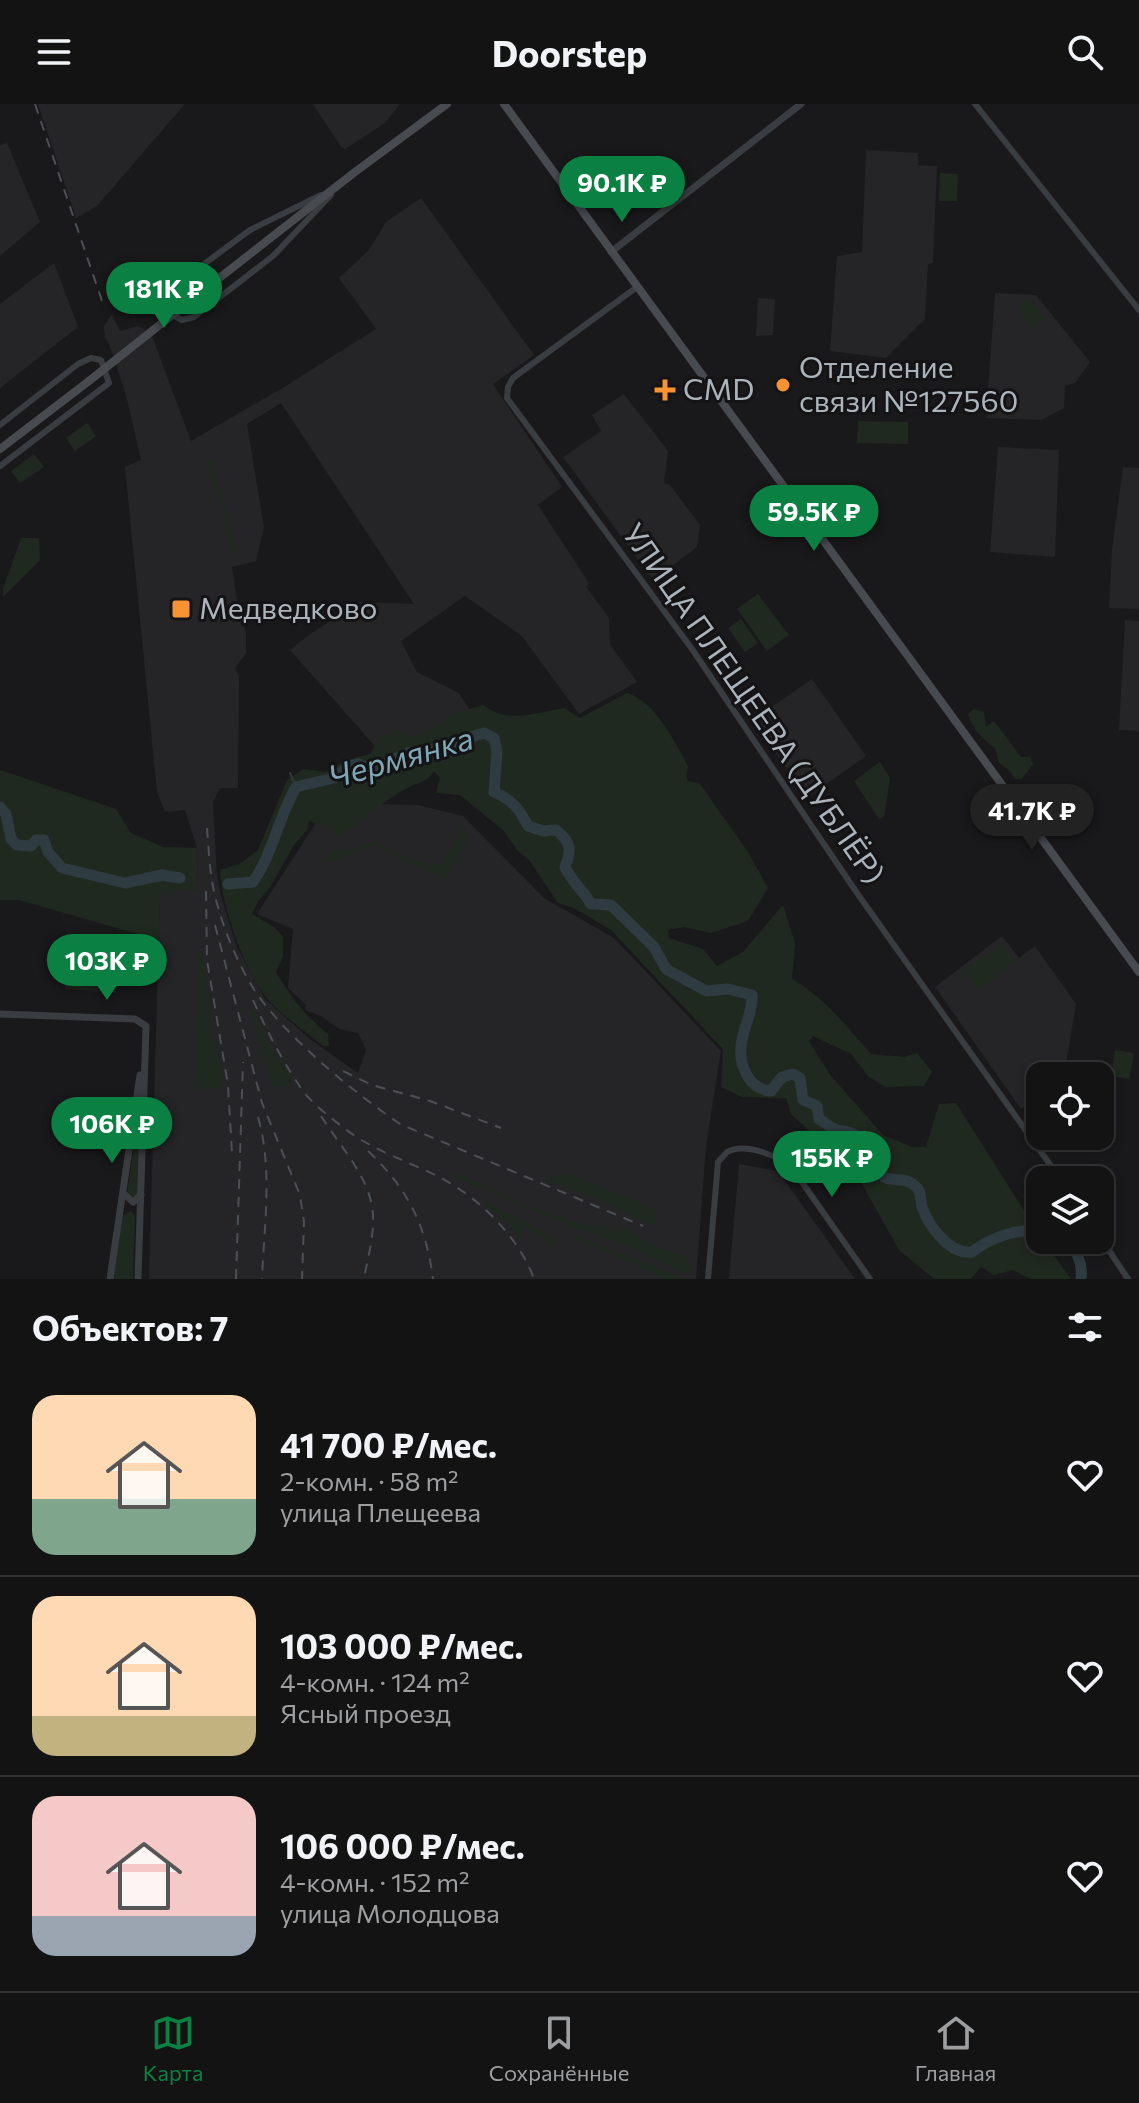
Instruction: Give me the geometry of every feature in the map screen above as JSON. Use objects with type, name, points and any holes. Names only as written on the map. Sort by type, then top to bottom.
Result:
[{"type":"main road","points":[[0,449],[338,185],[447,104]]},
{"type":"main road","points":[[504,104],[1139,972]]},
{"type":"street","points":[[611,252],[801,104]]},
{"type":"street","points":[[975,104],[1139,310]]},
{"type":"street","points":[[338,185],[293,211],[250,230],[169,290],[165,300],[169,313],[182,320],[194,317],[273,256],[355,172]]},
{"type":"street","name":"УЛИЦА ПЛЕЩЕЕВА (ДУБЛЁР)","points":[[637,287],[513,378],[507,398],[692,649],[857,893],[1051,1166]]},
{"type":"street","points":[[0,425],[85,360],[96,357],[103,363],[109,383],[0,466]]},
{"type":"street","points":[[0,1014],[135,1019],[146,1026],[138,1279]]},
{"type":"street","points":[[110,1279],[143,1066]]},
{"type":"street","points":[[708,1279],[718,1162],[726,1152],[750,1150],[783,1160],[798,1176],[870,1279]]},
{"type":"street","points":[[124,1194],[133,1202],[141,1195]]},
{"type":"street","points":[[121,1215],[133,1208],[141,1218]]},
{"type":"street","points":[[1111,1254],[1128,1279]]},
{"type":"shaded area","points":[[38,104],[185,104],[97,206],[76,218]]},
{"type":"shaded area","points":[[313,104],[400,104],[385,123],[345,149]]},
{"type":"shaded area","points":[[7,143],[40,222],[0,256],[0,145]]},
{"type":"shaded area","points":[[866,150],[918,153],[918,165],[937,166],[933,263],[928,264],[925,319],[886,358],[830,351],[837,256],[862,252]]},
{"type":"shaded area","points":[[940,173],[958,174],[957,201],[939,201]]},
{"type":"shaded area","points":[[421,198],[534,355],[493,384],[562,487],[538,505],[589,583],[586,587],[609,618],[610,644],[637,682],[579,714],[522,636],[465,596],[401,641],[417,672],[459,693],[471,712],[381,753],[290,650],[360,602],[414,604],[281,403],[247,424],[264,527],[256,561],[232,567],[238,608],[246,633],[246,653],[235,668],[239,676],[238,788],[220,788],[213,802],[221,896],[236,945],[265,999],[311,1040],[358,1073],[366,1050],[358,1033],[339,1029],[321,1016],[305,1010],[306,1005],[288,988],[293,929],[257,914],[317,821],[373,804],[418,805],[463,816],[544,898],[614,938],[721,1051],[706,1146],[696,1279],[149,1279],[160,892],[198,889],[197,848],[185,810],[165,812],[157,792],[125,467],[141,460],[126,395],[105,338],[104,326],[112,314],[120,331],[138,326],[151,333],[191,441],[376,329],[339,278],[369,250],[386,222]]},
{"type":"shaded area","points":[[54,263],[78,327],[0,388],[0,304]]},
{"type":"shaded area","points":[[995,293],[1036,295],[1090,362],[1075,383],[1065,386],[1064,408],[1041,420],[986,418]]},
{"type":"shaded area","points":[[758,298],[775,299],[773,335],[756,336]]},
{"type":"shaded area","points":[[1028,298],[1045,319],[1033,329],[1016,307]]},
{"type":"shaded area","points":[[624,394],[668,451],[664,483],[670,485],[700,525],[697,547],[653,580],[563,457],[601,431],[592,415]]},
{"type":"shaded area","points":[[858,421],[908,422],[908,444],[857,443]]},
{"type":"shaded area","points":[[87,423],[96,436],[75,451],[66,438]]},
{"type":"shaded area","points":[[998,447],[1059,450],[1055,557],[990,552]]},
{"type":"shaded area","points":[[34,454],[44,467],[20,483],[11,471]]},
{"type":"shaded area","points":[[212,461],[239,552],[236,554],[231,551],[223,508],[208,465]]},
{"type":"shaded area","points":[[1123,467],[1139,468],[1139,609],[1109,608],[1112,550]]},
{"type":"shaded area","points":[[21,538],[39,538],[40,560],[3,597],[3,589]]},
{"type":"shaded area","points":[[758,594],[789,635],[767,651],[737,609]]},
{"type":"shaded area","points":[[741,619],[758,643],[745,652],[728,628]]},
{"type":"shaded area","points":[[1125,620],[1139,621],[1139,731],[1119,730]]},
{"type":"shaded area","points":[[812,679],[866,756],[807,798],[753,720]]},
{"type":"shaded area","points":[[627,693],[647,705],[663,724],[688,766],[688,781],[700,784],[748,852],[768,888],[748,921],[711,933],[684,927],[668,930],[669,938],[703,949],[717,966],[743,952],[783,905],[795,943],[792,979],[825,1004],[871,1054],[904,1057],[917,1053],[932,1072],[924,1086],[886,1087],[869,1077],[851,1054],[813,1036],[809,1041],[831,1076],[883,1135],[912,1147],[926,1147],[939,1104],[956,1103],[1026,1214],[1026,1254],[1053,1254],[1071,1279],[1031,1279],[1013,1270],[994,1275],[981,1267],[971,1279],[934,1279],[899,1250],[857,1175],[791,1114],[786,1098],[742,1097],[721,1087],[723,1049],[611,930],[574,908],[558,903],[529,860],[518,851],[504,831],[460,795],[436,793],[440,778],[434,771],[426,780],[391,798],[340,836],[327,826],[309,821],[308,829],[294,845],[252,914],[274,927],[283,937],[283,956],[276,972],[299,1006],[328,1034],[329,1046],[323,1046],[272,1004],[249,970],[235,936],[220,870],[240,864],[258,850],[287,780],[303,769],[326,772],[346,760],[370,754],[380,735],[401,730],[412,737],[444,722],[448,716],[483,705],[492,711],[512,716],[564,708],[580,718]]},
{"type":"shaded area","points":[[974,709],[984,712],[986,727],[994,721],[1021,757],[1030,757],[1033,764],[1022,779],[1015,779],[999,763],[995,748],[975,729],[968,714]]},
{"type":"shaded area","points":[[880,762],[890,778],[884,817],[879,819],[854,781]]},
{"type":"shaded area","points":[[0,770],[116,809],[131,833],[163,847],[197,848],[198,889],[160,893],[159,940],[19,900],[0,900]]},
{"type":"shaded area","points":[[463,826],[469,836],[448,877],[439,877],[374,845],[325,863],[333,850],[350,851],[375,841],[416,860],[442,865]]},
{"type":"shaded area","points":[[1002,936],[1019,958],[1035,946],[1076,1004],[1066,1062],[1026,1062],[1026,1105],[1021,1109],[935,987]]},
{"type":"shaded area","points":[[1002,943],[1016,961],[979,990],[965,971]]},
{"type":"shaded area","points":[[203,952],[216,1050],[223,1077],[217,1088],[201,1090],[195,1069],[199,956]]},
{"type":"shaded area","points":[[66,968],[82,972],[82,977],[117,984],[116,993],[65,989]]},
{"type":"shaded area","points":[[250,1010],[255,1011],[272,1048],[292,1076],[289,1084],[274,1087],[272,1084]]},
{"type":"shaded area","points":[[1115,1050],[1134,1053],[1129,1079],[1114,1076]]},
{"type":"shaded area","points":[[141,1096],[138,1195],[134,1199],[127,1194]]},
{"type":"shaded area","points":[[739,1164],[778,1171],[855,1279],[729,1279]]},
{"type":"shaded area","points":[[566,1173],[657,1209],[654,1225],[548,1178]]},
{"type":"shaded area","points":[[452,1175],[463,1175],[531,1207],[589,1226],[629,1230],[658,1249],[683,1255],[694,1267],[691,1273],[685,1273],[623,1244],[564,1224]]},
{"type":"shaded area","points":[[485,1202],[541,1229],[556,1244],[550,1246],[530,1229],[521,1227],[521,1241],[512,1227]]},
{"type":"shaded area","points":[[131,1211],[135,1216],[133,1279],[113,1279],[122,1216]]},
{"type":"shaded area","points":[[573,1234],[686,1279],[665,1279],[596,1246],[578,1241]]},
{"type":"waterway","name":"Чермянка","points":[[228,884],[253,882],[296,787],[334,778],[349,766],[359,764],[368,768],[385,764],[407,753],[430,750],[484,733],[494,738],[497,751],[494,792],[514,805],[528,826],[543,831],[556,830],[565,838],[569,851],[565,867],[591,904],[611,905],[654,947],[666,969],[706,991],[728,989],[752,995],[741,1054],[744,1069],[752,1082],[771,1091],[782,1077],[793,1074],[800,1078],[803,1100],[817,1106],[819,1119],[858,1137],[884,1177],[913,1184],[920,1192],[929,1222],[941,1238],[956,1249],[972,1252],[1004,1235],[1026,1231]]},
{"type":"waterway","points":[[290,773],[296,787]]},
{"type":"waterway","name":"Чермянка","points":[[0,807],[6,814],[11,839],[17,845],[31,846],[36,840],[44,840],[48,852],[62,868],[125,883],[162,875],[180,878]]},
{"type":"waterway","name":"Чермянка","points":[[1076,1254],[1081,1279]]},
{"type":"railway","points":[[35,104],[102,301]]},
{"type":"railway","points":[[207,828],[215,897],[238,961],[268,1009],[322,1063],[400,1124],[643,1226]]},
{"type":"railway","points":[[206,891],[207,960],[228,1085],[232,1154]]},
{"type":"railway","points":[[215,925],[262,1103],[300,1195],[304,1222],[302,1279]]},
{"type":"railway","points":[[253,1000],[285,1062],[311,1100],[355,1136],[441,1178],[469,1196],[508,1234],[534,1279]]},
{"type":"railway","points":[[236,1279],[243,1062]]},
{"type":"railway","points":[[343,1071],[372,1085],[430,1101],[501,1128]]},
{"type":"railway","points":[[321,1116],[355,1166],[369,1193],[373,1229],[364,1279]]},
{"type":"railway","points":[[258,1117],[263,1136],[266,1177],[262,1279]]},
{"type":"railway","points":[[368,1151],[394,1179],[413,1209],[426,1242],[433,1279]]},
{"type":"place","name":"Отделение связи №127560","points":[[783,385]]},
{"type":"place","name":"CMD","points":[[665,390]]},
{"type":"place","name":"Медведково","points":[[181,609]]}]
